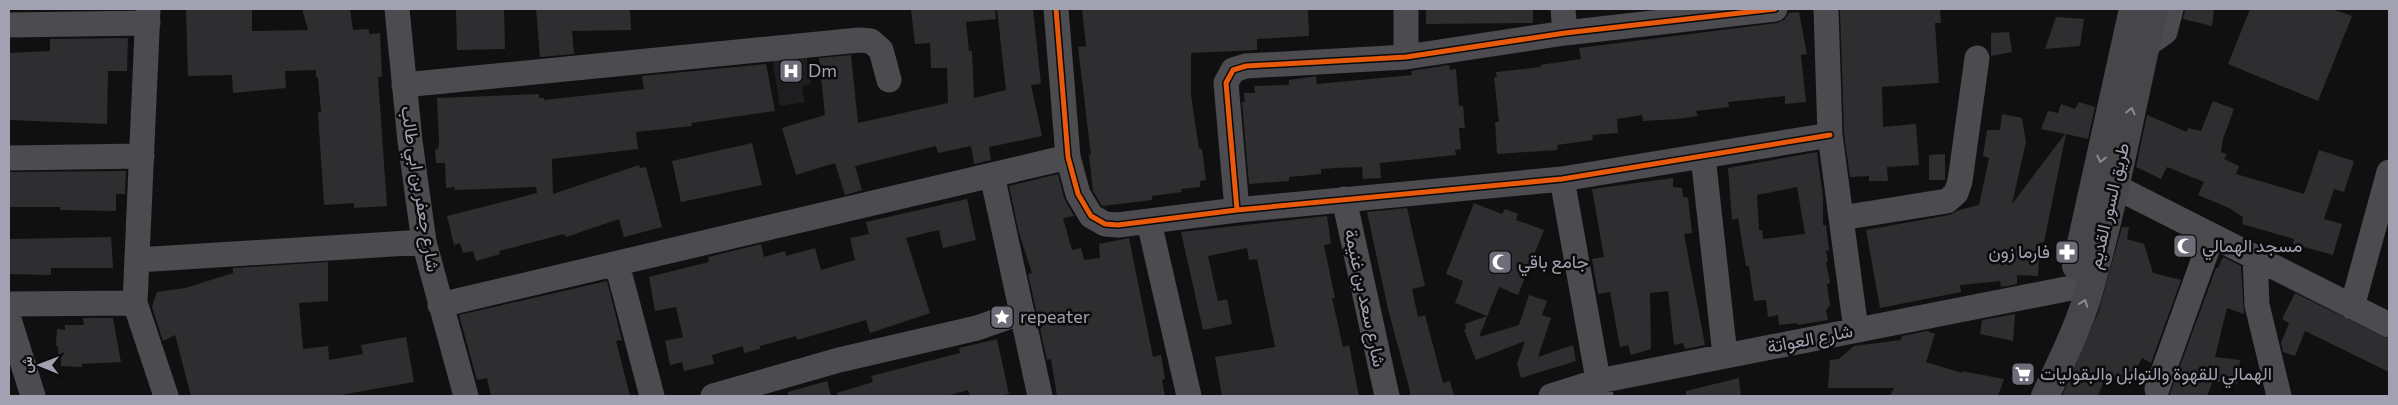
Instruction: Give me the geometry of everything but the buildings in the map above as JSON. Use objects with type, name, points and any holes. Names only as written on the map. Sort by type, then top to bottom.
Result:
[{"type":"main road","name":"طريق السور القديم","points":[[2030,396],[2071,288],[2133,9]]},
{"type":"main road","name":"طريق السور القديم","points":[[2045,396],[2064,356],[2087,296],[2154,9]]},
{"type":"street","name":"شارع جعفر بن ابي طالب","points":[[397,9],[410,141],[424,242],[466,396]]},
{"type":"street","points":[[1056,9],[1068,157],[1078,194],[1092,216],[1105,224],[1111,225],[1344,199],[1562,179],[1830,135]]},
{"type":"street","points":[[1406,9],[1406,57]]},
{"type":"street","points":[[1563,9],[1565,34]]},
{"type":"street","points":[[1237,210],[1226,83],[1232,70],[1246,66],[1406,57],[1716,13],[1775,9]]},
{"type":"street","points":[[1826,9],[1830,135],[1856,330]]},
{"type":"street","points":[[2145,46],[2165,32],[2171,9]]},
{"type":"street","points":[[9,25],[148,16],[135,303],[166,396]]},
{"type":"street","points":[[404,85],[859,40],[871,41],[881,50],[889,80]]},
{"type":"street","points":[[1841,218],[1947,201],[1956,193],[1960,180],[1977,58]]},
{"type":"street","points":[[9,158],[142,156]]},
{"type":"street","points":[[1703,156],[1725,355]]},
{"type":"street","points":[[440,305],[1068,157]]},
{"type":"street","points":[[2352,307],[2389,172]]},
{"type":"street","points":[[992,175],[1040,396]]},
{"type":"street","points":[[1562,179],[1600,389]]},
{"type":"street","points":[[2114,186],[2389,325]]},
{"type":"street","name":"شارع سعد بن غنيمة","points":[[1344,199],[1387,396]]},
{"type":"street","points":[[1149,222],[1189,396]]},
{"type":"street","points":[[2157,389],[2212,236]]},
{"type":"street","points":[[137,260],[424,242]]},
{"type":"street","points":[[2255,257],[2257,305],[2279,396]]},
{"type":"street","points":[[617,264],[652,396]]},
{"type":"street","name":"شارع العواتة","points":[[1551,396],[1600,389],[1725,355],[2071,288]]},
{"type":"street","points":[[9,304],[135,303]]},
{"type":"street","points":[[713,396],[839,360],[977,328],[1022,312]]},
{"type":"street","points":[[9,319],[33,396]]},
{"type":"shaded area","name":"Dm","points":[[806,53],[811,84],[802,86],[805,102],[780,106],[772,58]]},
{"type":"cycle path","points":[[1056,9],[1068,157],[1078,194],[1091,216],[1105,224],[1118,225],[1237,210],[1562,179],[1830,135]]},
{"type":"cycle path","points":[[1237,210],[1226,83],[1233,70],[1246,66],[1406,57],[1565,33],[1775,9]]},
{"type":"place","name":"Dm","points":[[791,71]]},
{"type":"place","name":"مسجد الهمالي","points":[[2185,246]]},
{"type":"place","name":"فارما زون","points":[[2067,252]]},
{"type":"place","name":"جامع باقي","points":[[1500,262]]},
{"type":"place","name":"repeater","points":[[1002,317]]},
{"type":"place","name":"الهمالي للقهوة والتوابل والبقوليات","points":[[2023,374]]}]
